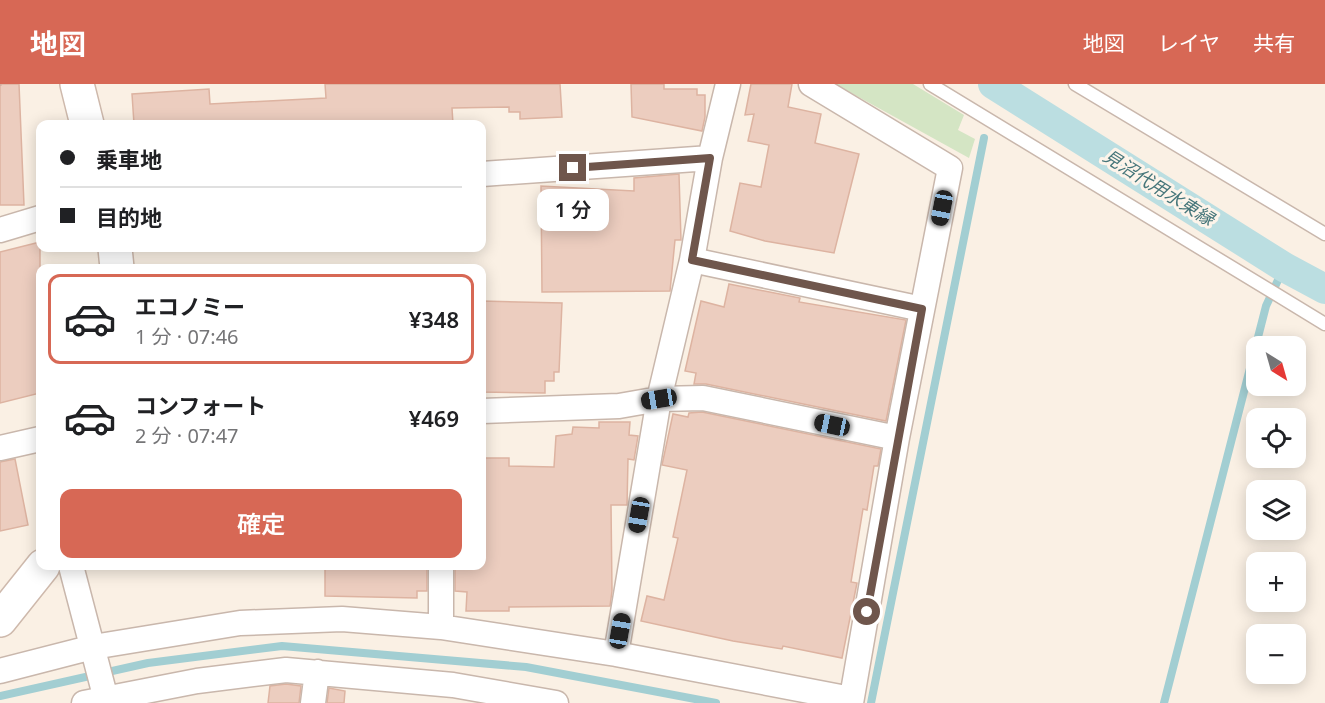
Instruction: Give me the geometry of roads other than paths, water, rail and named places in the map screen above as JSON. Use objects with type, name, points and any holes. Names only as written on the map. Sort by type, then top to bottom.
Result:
[{"type":"street","points":[[77,84],[86,120]]},
{"type":"street","points":[[616,654],[659,399],[692,260],[710,158],[728,84]]},
{"type":"street","points":[[0,671],[93,647],[240,624],[342,619],[441,627],[616,654],[851,701],[897,438],[950,168],[811,84]]},
{"type":"street","points":[[486,174],[710,158]]},
{"type":"street","points":[[0,230],[36,219]]},
{"type":"street","points":[[692,260],[922,309]]},
{"type":"street","points":[[486,411],[619,406],[659,399],[703,398],[897,438]]},
{"type":"street","points":[[0,448],[36,440]]},
{"type":"street","points":[[0,620],[41,570]]},
{"type":"street","points":[[72,570],[93,647],[99,701],[197,681],[275,671],[317,672],[452,694],[556,703]]},
{"type":"street","points":[[441,570],[441,627]]},
{"type":"street","points":[[313,703],[317,672]]},
{"type":"lane","points":[[930,84],[1325,324]]},
{"type":"lane","points":[[1075,84],[1325,234]]},
{"type":"waterway","name":"見沼代用水東縁","points":[[993,84],[1284,267],[1325,289]]},
{"type":"waterway","points":[[871,703],[984,138]]},
{"type":"waterway","points":[[1164,703],[1266,306],[1284,267]]},
{"type":"waterway","points":[[0,696],[148,663],[282,646],[526,667],[716,703]]}]
